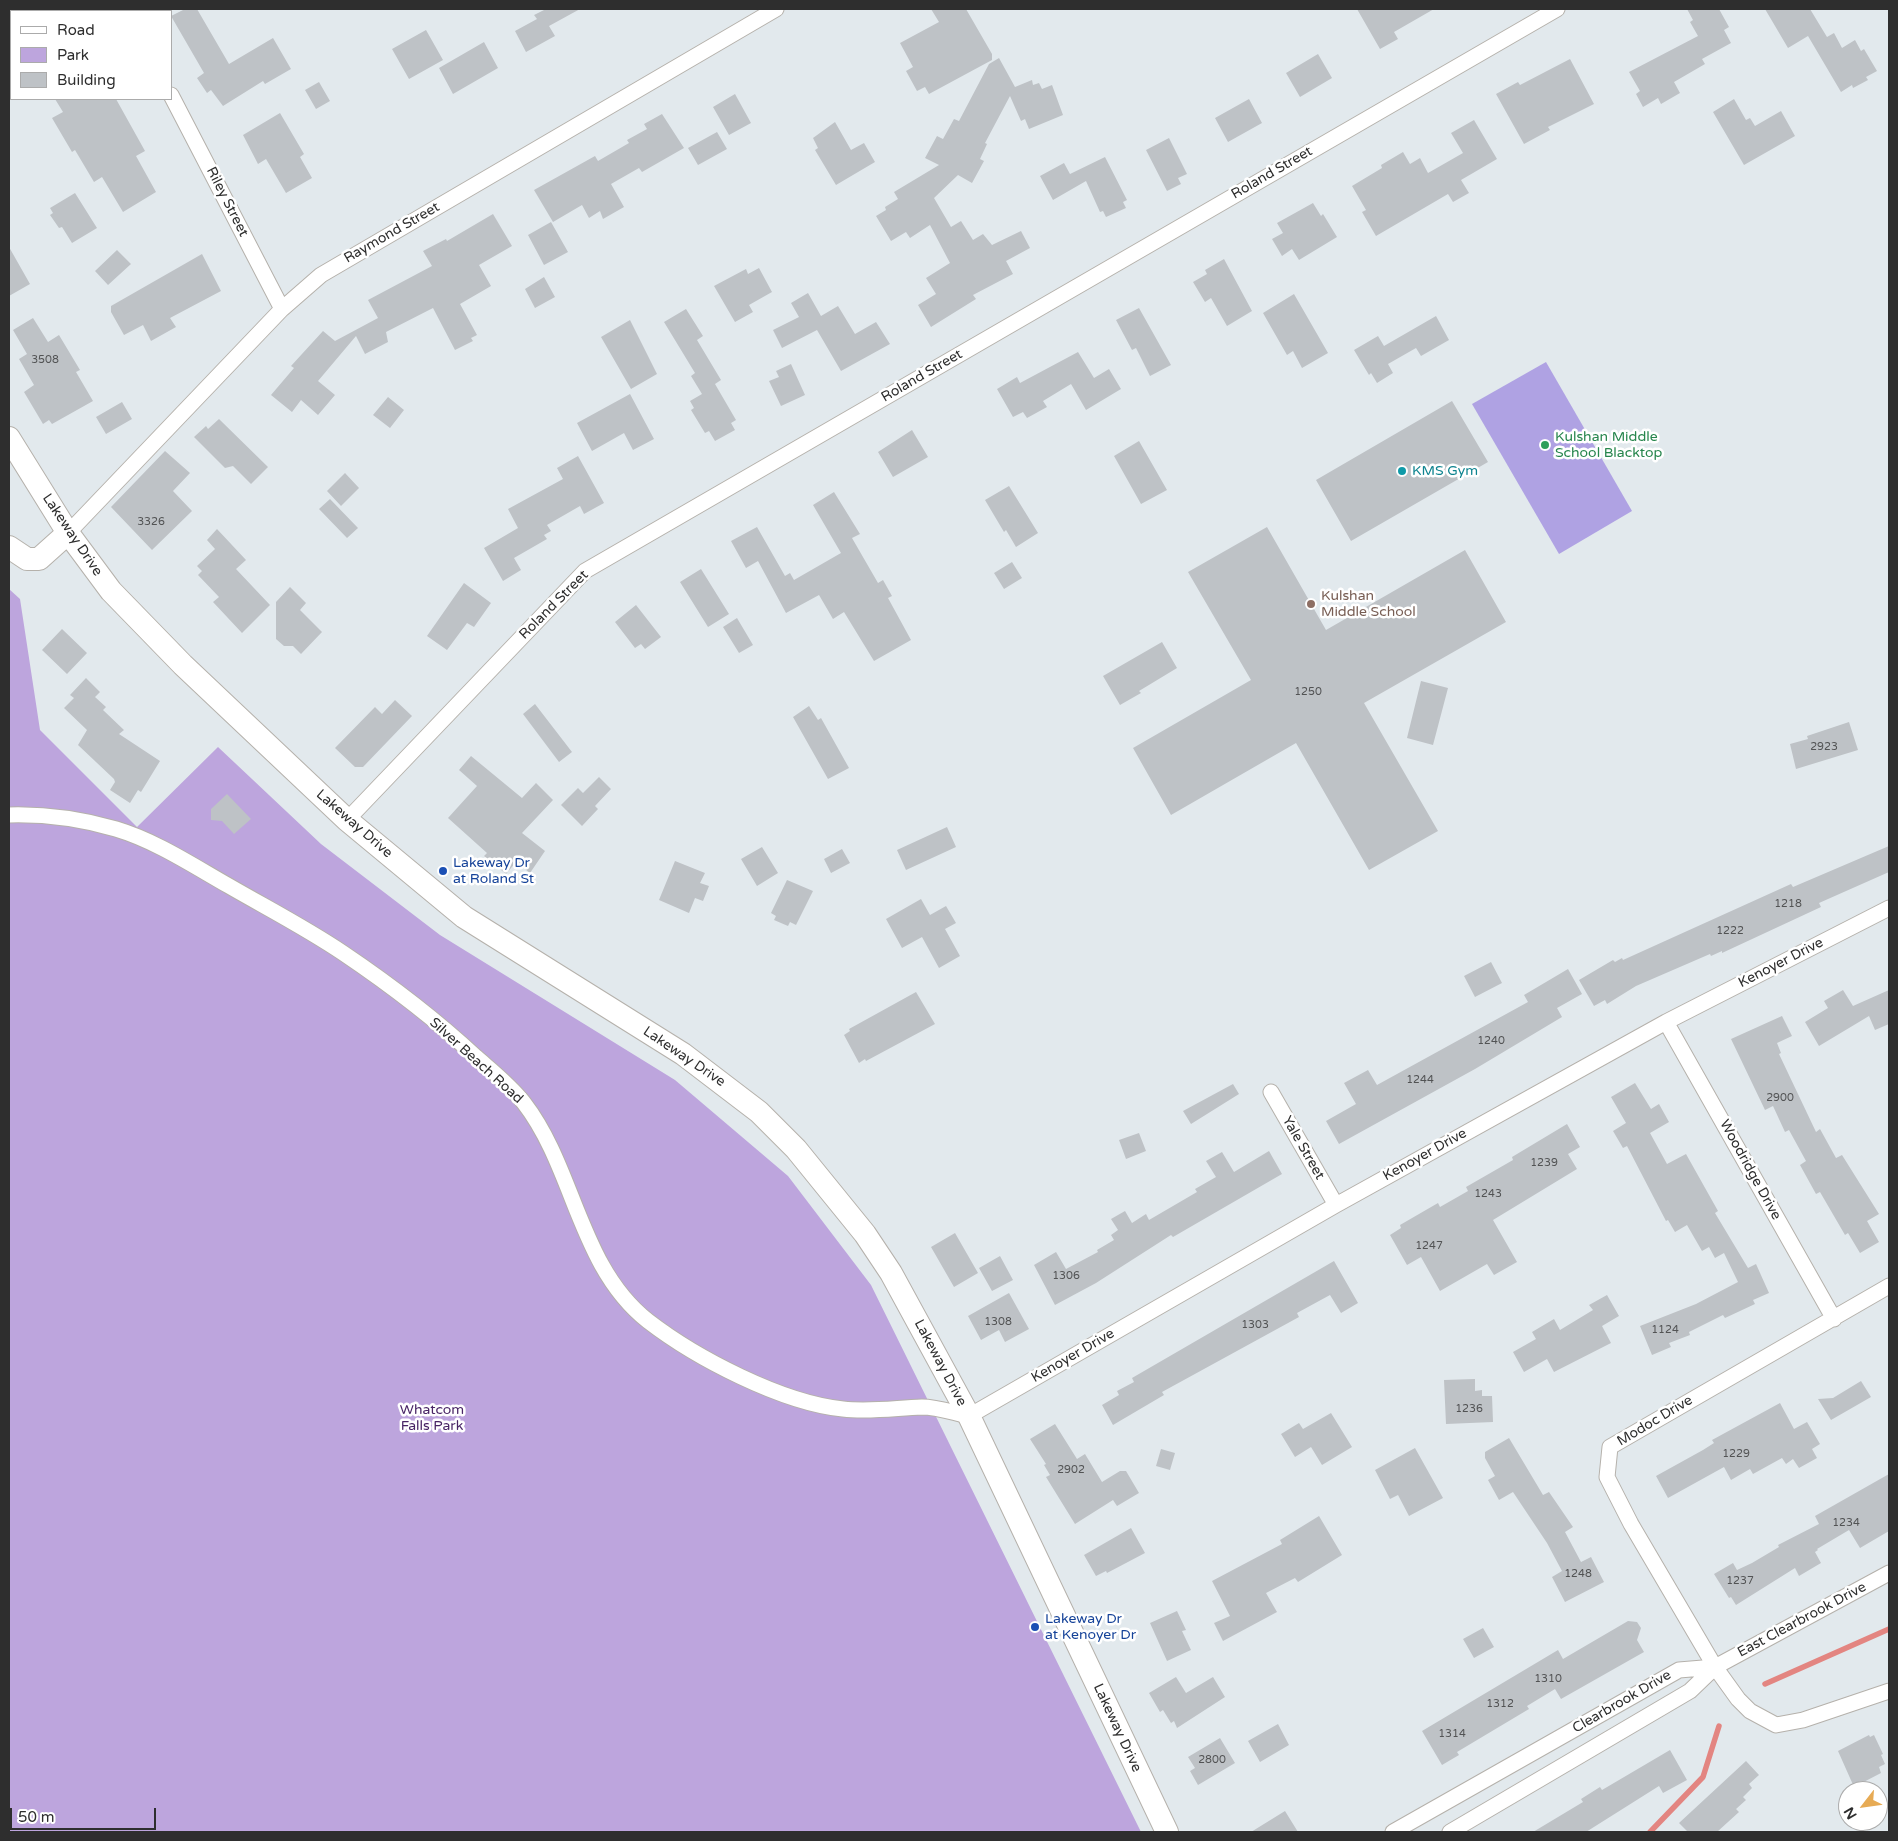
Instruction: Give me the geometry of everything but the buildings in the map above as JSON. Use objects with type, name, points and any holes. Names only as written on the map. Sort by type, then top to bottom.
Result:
[{"type":"main road","name":"Lakeway Drive","points":[[9,438],[68,533],[111,591],[183,665],[347,820],[464,917],[683,1054],[759,1112],[796,1149],[865,1234],[891,1273],[969,1416],[1167,1832]]},
{"type":"main road","points":[[9,547],[27,559],[39,559],[68,533]]},
{"type":"street","name":"Raymond Street","points":[[68,533],[282,309],[321,274],[776,9]]},
{"type":"street","name":"Roland Street","points":[[347,820],[585,571],[1557,9]]},
{"type":"street","name":"Riley Street","points":[[172,97],[282,309]]},
{"type":"street","name":"Silver Beach Road","points":[[9,815],[35,814],[77,820],[116,829],[142,839],[343,953],[448,1032],[524,1103],[553,1154],[595,1251],[614,1286],[644,1318],[671,1338],[760,1385],[820,1405],[870,1411],[925,1407],[969,1416]]},
{"type":"street","name":"Kenoyer Drive","points":[[969,1416],[1336,1205],[1666,1022],[1889,908]]},
{"type":"street","name":"Woodridge Drive","points":[[1666,1022],[1834,1319]]},
{"type":"street","name":"Yale Street","points":[[1271,1092],[1336,1205]]},
{"type":"street","name":"Modoc Drive","points":[[1715,1667],[1631,1524],[1607,1477],[1610,1447],[1889,1286]]},
{"type":"street","name":"East Clearbrook Drive","points":[[1715,1667],[1889,1573]]},
{"type":"street","points":[[1715,1667],[1738,1699],[1750,1711],[1776,1725],[1803,1720],[1889,1691]]},
{"type":"street","name":"Clearbrook Drive","points":[[1393,1832],[1679,1670],[1715,1667]]},
{"type":"street","name":"Clearbrook Drive","points":[[1450,1832],[1690,1691],[1715,1667]]},
{"type":"green space","name":"Whatcom Falls Park","points":[[9,589],[20,599],[40,730],[137,827],[218,747],[321,844],[440,935],[675,1080],[788,1176],[871,1285],[1141,1832],[9,1832]]},
{"type":"shaded area","name":"Kulshan Middle School Blacktop","points":[[1546,362],[1632,511],[1559,554],[1472,404]]},
{"type":"waterway","points":[[1765,1684],[1889,1629]]},
{"type":"waterway","points":[[1650,1832],[1703,1777],[1719,1726]]},
{"type":"place","name":"Kulshan Middle School Blacktop","points":[[1545,445]]},
{"type":"place","name":"KMS Gym","points":[[1402,471]]},
{"type":"place","name":"Kulshan Middle School","points":[[1311,604]]},
{"type":"place","name":"Lakeway Dr at Roland St","points":[[443,871]]},
{"type":"place","name":"Lakeway Dr at Kenoyer Dr","points":[[1035,1627]]}]
